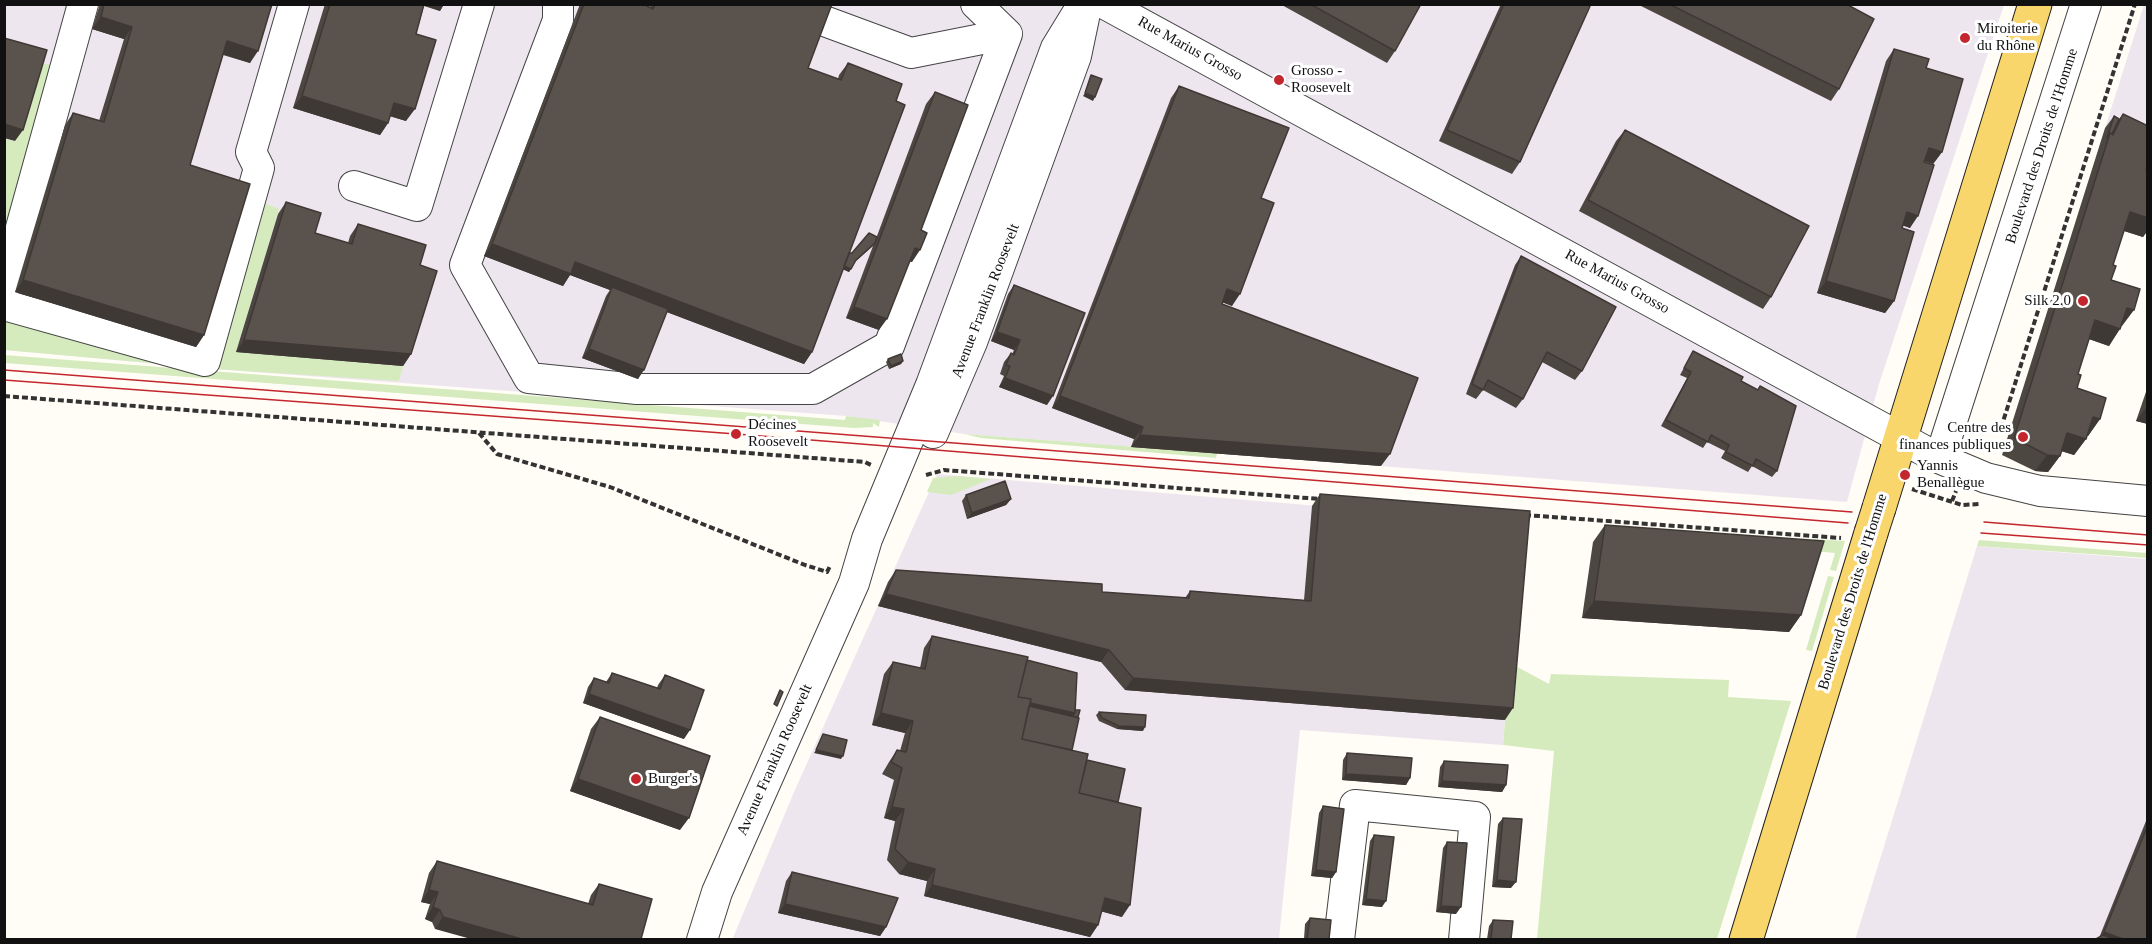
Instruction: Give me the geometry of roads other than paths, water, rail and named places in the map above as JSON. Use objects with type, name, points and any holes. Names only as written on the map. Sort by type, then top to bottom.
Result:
[{"type":"main road","name":"Boulevard des Droits de l'Homme","points":[[1746,939],[1871,515],[1901,438],[2035,4]]},
{"type":"street","points":[[4,289],[83,4]]},
{"type":"street","points":[[4,305],[205,361],[259,168],[251,152],[294,4]]},
{"type":"street","points":[[354,186],[417,206],[479,4]]},
{"type":"street","points":[[558,4],[558,20],[465,265],[528,378],[637,389],[813,389],[889,346],[1007,34]]},
{"type":"street","points":[[976,4],[1007,34]]},
{"type":"street","name":"Avenue Franklin Roosevelt","points":[[702,939],[717,892],[843,573],[867,539],[940,389],[1056,48],[1085,4]]},
{"type":"street","name":"Rue Marius Grosso","points":[[1105,4],[1940,458],[1986,478],[2040,492],[2148,501]]},
{"type":"street","name":"Boulevard des Droits de l'Homme","points":[[1940,458],[2086,4]]},
{"type":"street","points":[[827,22],[911,53],[1007,34]]},
{"type":"street","points":[[1339,939],[1355,805],[1475,817],[1464,939]]},
{"type":"tram line","points":[[4,370],[1852,512]]},
{"type":"tram line","points":[[4,380],[736,434],[1848,523]]},
{"type":"tram line","points":[[1984,522],[2148,535]]},
{"type":"tram line","points":[[1981,533],[2148,545]]},
{"type":"place","name":"Miroiterie du Rhône","points":[[1965,38]]},
{"type":"place","name":"Grosso - Roosevelt","points":[[1279,80]]},
{"type":"place","name":"Silk 2.0","points":[[2083,301]]},
{"type":"place","name":"Décines Roosevelt","points":[[736,434]]},
{"type":"place","name":"Centre des finances publiques","points":[[2023,437]]},
{"type":"place","name":"Yannis Benallègue","points":[[1905,475]]},
{"type":"place","name":"Burger's","points":[[636,779]]}]
